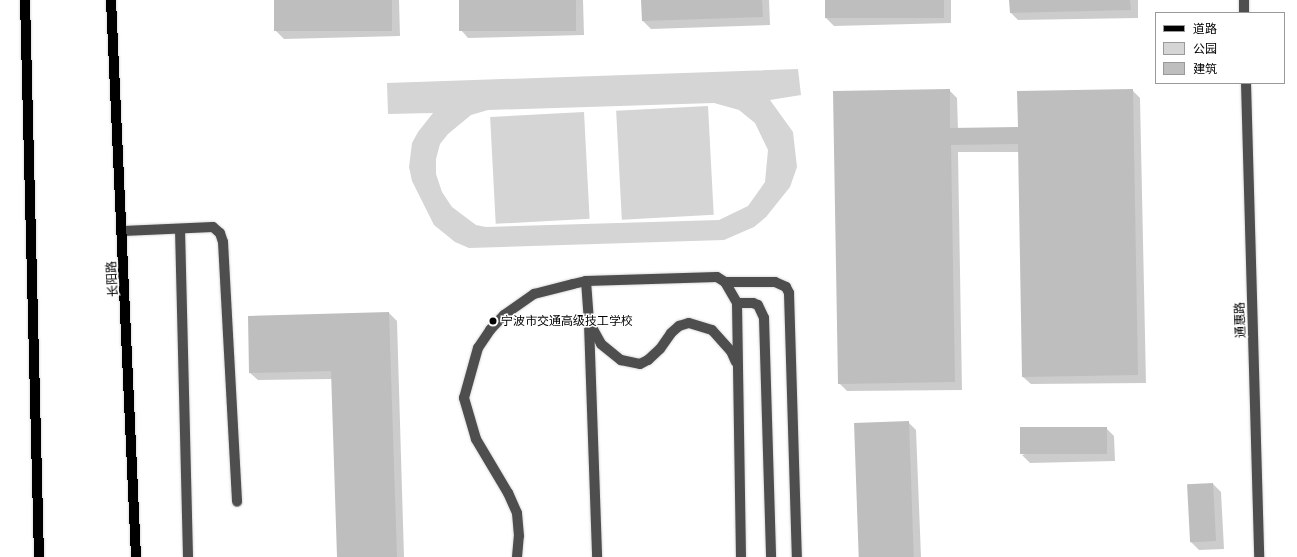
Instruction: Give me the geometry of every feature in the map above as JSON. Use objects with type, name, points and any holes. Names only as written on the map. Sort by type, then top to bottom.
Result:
[{"type":"main road","points":[[25,0],[39,557]]},
{"type":"main road","name":"长阳路","points":[[111,0],[123,231],[136,557]]},
{"type":"street","points":[[1244,0],[1244,12]]},
{"type":"street","name":"通惠路","points":[[1246,84],[1259,557]]},
{"type":"street","points":[[123,231],[213,227],[220,232],[223,242],[237,502]]},
{"type":"street","points":[[180,228],[188,557]]},
{"type":"street","points":[[517,557],[519,536],[517,514],[470,424],[464,398],[469,372],[478,348],[490,330],[517,304],[534,294],[586,281],[717,277],[725,282],[737,304],[741,557]]},
{"type":"street","points":[[586,281],[589,322],[597,557]]},
{"type":"street","points":[[725,282],[775,282],[786,287],[789,293],[797,557]]},
{"type":"street","points":[[737,304],[753,303],[758,305],[764,318],[771,557]]},
{"type":"street","points":[[589,322],[606,347],[622,360],[640,364],[654,356],[671,333],[679,326],[689,323],[701,325],[712,330],[724,342],[738,368]]},
{"type":"green space","points":[[798,69],[801,95],[770,100],[793,132],[797,167],[790,187],[766,217],[754,227],[724,240],[469,248],[455,242],[434,225],[412,181],[409,167],[412,143],[418,132],[433,113],[388,114],[387,83]],"holes":[[[714,103],[739,110],[755,123],[768,150],[765,182],[748,206],[719,220],[486,227],[476,225],[452,207],[442,192],[436,174],[436,159],[440,144],[448,134],[471,115],[488,110]]]},
{"type":"green space","points":[[708,106],[714,215],[622,220],[616,111]]},
{"type":"green space","points":[[584,112],[590,219],[496,224],[490,117]]},
{"type":"building","points":[[274,0],[392,0],[392,31],[274,31]]},
{"type":"building","points":[[459,0],[576,0],[576,31],[459,31]]},
{"type":"building","points":[[641,0],[762,0],[763,17],[642,21]]},
{"type":"building","points":[[825,0],[944,0],[944,18],[825,18]]},
{"type":"building","points":[[1009,0],[1130,0],[1131,10],[1010,13]]},
{"type":"building","points":[[950,89],[950,128],[1018,127],[1017,91],[1133,89],[1138,375],[1022,377],[1018,144],[951,145],[955,382],[838,384],[833,91]]},
{"type":"building","points":[[389,312],[397,557],[337,557],[331,371],[249,373],[248,316]]},
{"type":"building","points":[[909,421],[914,557],[859,557],[854,423]]},
{"type":"building","points":[[1020,427],[1107,427],[1107,454],[1020,454]]},
{"type":"building","points":[[1213,483],[1216,541],[1190,542],[1187,484]]},
{"type":"place","name":"宁波市交通高级技工学校","points":[[493,321]]}]
